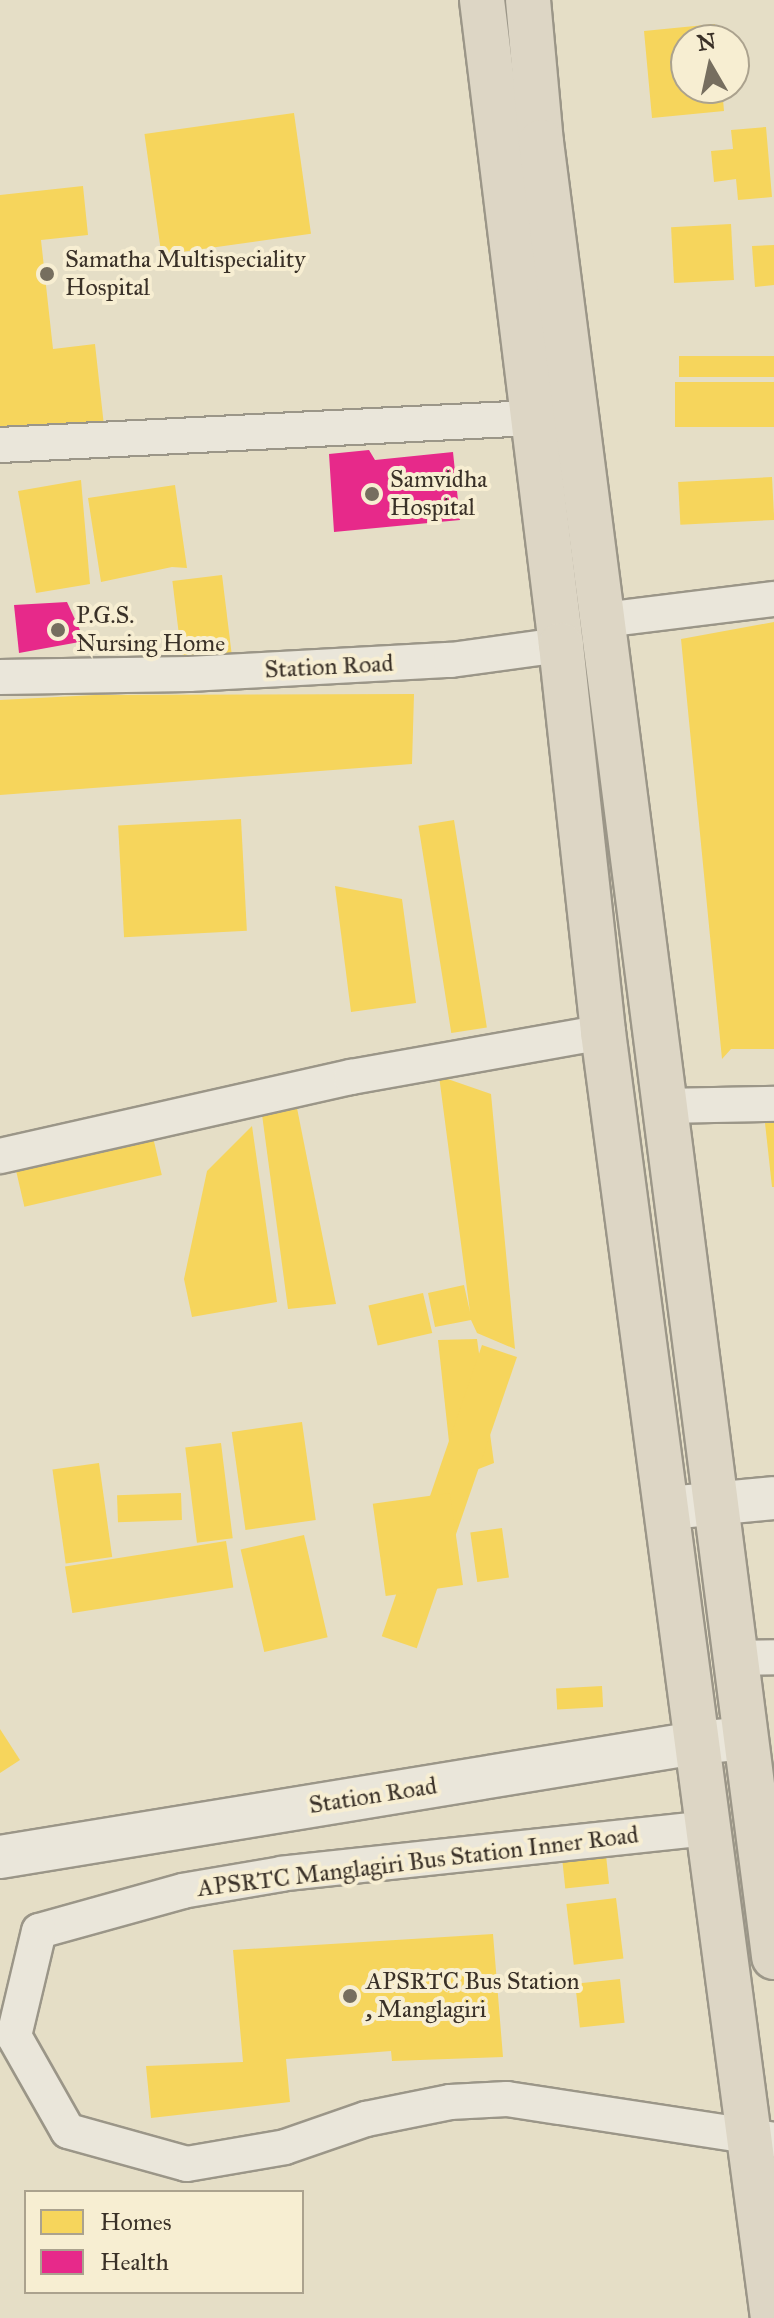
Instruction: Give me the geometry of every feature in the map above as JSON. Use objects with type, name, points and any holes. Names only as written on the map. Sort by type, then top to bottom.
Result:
[{"type":"main road","points":[[482,0],[561,645],[603,1032],[668,1508],[696,1743],[762,2137],[773,2318]]},
{"type":"main road","points":[[528,0],[541,142],[667,1106],[715,1503],[755,1657],[746,1738],[770,1897],[774,1957]]},
{"type":"street","points":[[0,445],[532,418]]},
{"type":"street","points":[[603,620],[774,599]]},
{"type":"street","name":"Station Road","points":[[0,677],[189,674],[451,660],[561,645]]},
{"type":"street","points":[[0,1156],[351,1077],[603,1032]]},
{"type":"street","points":[[667,1106],[774,1104]]},
{"type":"street","points":[[668,1508],[774,1498]]},
{"type":"street","name":"Station Road","points":[[0,1857],[696,1743],[746,1738]]},
{"type":"street","name":"APSRTC Manglagiri Bus Station Inner Road","points":[[709,1828],[282,1874],[183,1891],[39,1931],[14,2036],[68,2131],[187,2164],[285,2147],[366,2119],[450,2102],[479,2100],[507,2099],[762,2137]]},
{"type":"building: Homes","points":[[670,28],[670,104],[723,104],[724,111],[652,118],[644,31]]},
{"type":"building: Homes","points":[[294,113],[311,234],[161,255],[144,134]]},
{"type":"building: Homes","points":[[766,127],[772,197],[738,200],[736,179],[714,182],[711,151],[733,149],[731,130]]},
{"type":"building: Homes","points":[[83,186],[88,235],[41,240],[53,349],[95,344],[104,426],[0,438],[0,195]]},
{"type":"building: Homes","points":[[731,224],[734,280],[674,283],[671,227]]},
{"type":"building: Homes","points":[[774,245],[774,285],[755,287],[752,246]]},
{"type":"building: Homes","points":[[679,356],[774,356],[774,377],[679,377]]},
{"type":"building: Homes","points":[[675,382],[774,382],[774,427],[675,427]]},
{"type":"building: Homes","points":[[772,477],[774,520],[680,525],[678,482]]},
{"type":"building: Homes","points":[[81,480],[90,584],[36,593],[18,491]]},
{"type":"building: Homes","points":[[175,485],[187,568],[172,567],[101,582],[88,498]]},
{"type":"building: Homes","points":[[222,575],[232,653],[182,660],[172,581]]},
{"type":"building: Homes","points":[[774,622],[774,1049],[731,1049],[722,1059],[681,639]]},
{"type":"building: Homes","points":[[414,694],[412,764],[0,795],[0,700],[95,695]]},
{"type":"building: Homes","points":[[241,819],[247,931],[124,937],[118,825]]},
{"type":"building: Homes","points":[[454,820],[487,1027],[451,1033],[418,826]]},
{"type":"building: Homes","points":[[335,886],[402,899],[416,1003],[351,1012]]},
{"type":"building: Homes","points":[[439,1076],[491,1094],[515,1349],[477,1333],[471,1320],[435,1327],[428,1293],[464,1285],[470,1312]]},
{"type":"building: Homes","points":[[296,1103],[336,1304],[288,1309],[261,1107]]},
{"type":"building: Homes","points":[[765,1123],[774,1123],[774,1187],[772,1187]]},
{"type":"building: Homes","points":[[252,1126],[277,1302],[192,1317],[184,1279],[207,1171]]},
{"type":"building: Homes","points":[[153,1137],[162,1175],[24,1207],[16,1169]]},
{"type":"building: Homes","points":[[423,1293],[432,1333],[378,1346],[368,1306]]},
{"type":"building: Homes","points":[[477,1339],[494,1463],[453,1479],[438,1340]]},
{"type":"building: Homes","points":[[482,1345],[517,1357],[417,1648],[382,1636]]},
{"type":"building: Homes","points":[[302,1422],[316,1520],[245,1530],[232,1432]]},
{"type":"building: Homes","points":[[221,1443],[233,1538],[197,1543],[185,1447]]},
{"type":"building: Homes","points":[[99,1463],[112,1557],[66,1564],[52,1470]]},
{"type":"building: Homes","points":[[181,1493],[182,1520],[118,1522],[117,1495]]},
{"type":"building: Homes","points":[[450,1493],[463,1585],[386,1596],[373,1504]]},
{"type":"building: Homes","points":[[502,1528],[509,1578],[477,1582],[470,1532]]},
{"type":"building: Homes","points":[[304,1535],[328,1637],[264,1652],[241,1550]]},
{"type":"building: Homes","points":[[226,1541],[233,1587],[72,1613],[65,1566]]},
{"type":"building: Homes","points":[[602,1686],[603,1707],[557,1709],[556,1688]]},
{"type":"building: Homes","points":[[0,1729],[20,1760],[0,1773]]},
{"type":"building: Homes","points":[[606,1855],[609,1884],[565,1888],[562,1860]]},
{"type":"building: Homes","points":[[616,1898],[623,1959],[574,1965],[566,1904]]},
{"type":"building: Homes","points":[[493,1934],[503,2057],[392,2061],[391,2051],[286,2059],[290,2102],[151,2118],[146,2066],[243,2062],[233,1950]]},
{"type":"building: Homes","points":[[620,1979],[625,2023],[580,2027],[575,1984]]},
{"type":"building: Health","points":[[369,450],[375,460],[453,452],[460,520],[334,532],[329,454]]},
{"type":"building: Health","points":[[67,602],[85,641],[19,653],[14,605]]},
{"type":"place","name":"Samatha Multispeciality Hospital","points":[[47,274]]},
{"type":"place","name":"Samvidha Hospital","points":[[372,494]]},
{"type":"place","name":"P.G.S. Nursing Home","points":[[58,630]]},
{"type":"place","name":"APSRTC Bus Station , Manglagiri","points":[[350,1996]]}]
